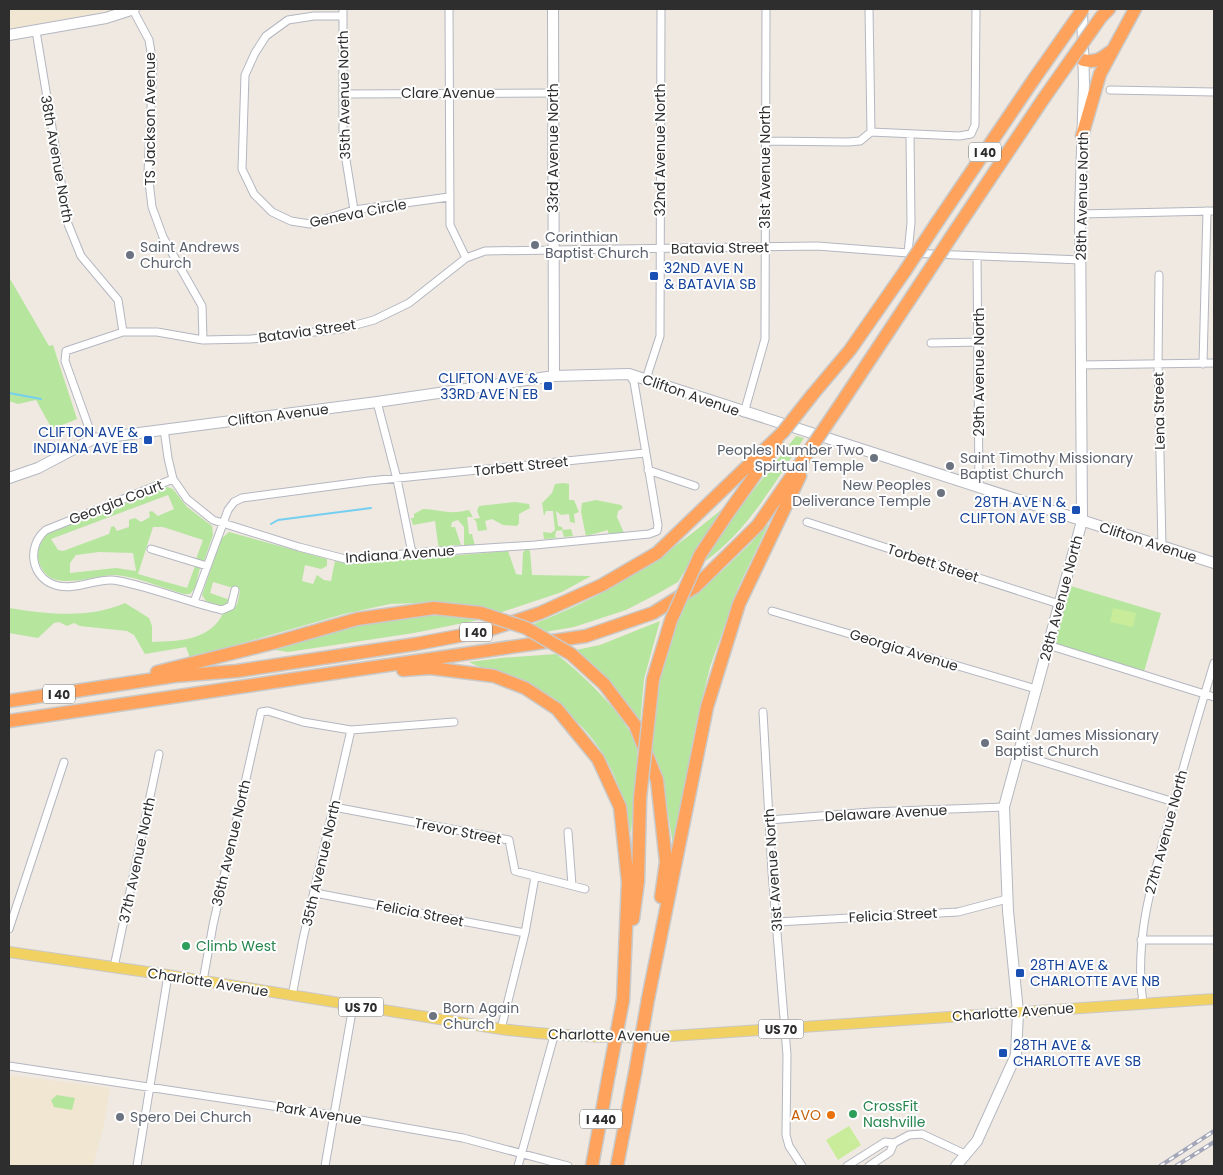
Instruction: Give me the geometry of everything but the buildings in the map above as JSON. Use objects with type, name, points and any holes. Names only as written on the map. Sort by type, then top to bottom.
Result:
[{"type":"highway","name":"I 40","points":[[9,700],[109,687],[174,676],[237,671],[416,644],[485,631],[540,613],[602,585],[657,553],[782,432],[850,350],[1082,9]]},
{"type":"highway","points":[[1082,136],[1097,81],[1135,9]]},
{"type":"highway","name":"I 40","points":[[9,721],[586,636],[654,613],[695,586],[758,525],[1044,98],[1105,13]]},
{"type":"highway","points":[[1083,60],[1090,62],[1099,60],[1111,52]]},
{"type":"highway","points":[[622,1000],[638,881],[640,798],[653,680],[671,620],[700,554],[774,452],[782,432]]},
{"type":"highway","points":[[648,999],[707,707],[739,604],[815,442]]},
{"type":"highway","points":[[109,687],[173,667],[273,643],[358,619],[434,608],[481,613],[526,628],[571,654],[604,684],[634,724],[657,780],[666,862],[648,999]]},
{"type":"highway","points":[[303,678],[430,668],[494,676],[525,688],[557,709],[598,759],[620,807],[628,882],[622,1000]]},
{"type":"highway","name":"I 440","points":[[618,1166],[648,999]]},
{"type":"highway","name":"I 440","points":[[592,1166],[622,1000]]},
{"type":"main road","name":"Charlotte Avenue","points":[[9,952],[554,1036],[656,1037],[1214,999]]},
{"type":"street","points":[[9,35],[106,18],[134,9]]},
{"type":"street","name":"TS Jackson Avenue","points":[[134,9],[149,40],[153,64],[148,173],[152,207],[163,237],[202,306],[203,340]]},
{"type":"street","points":[[449,9],[450,224],[466,258]]},
{"type":"street","name":"33rd Avenue North","points":[[553,9],[554,376]]},
{"type":"street","name":"32nd Avenue North","points":[[646,379],[660,336],[661,9]]},
{"type":"street","name":"31st Avenue North","points":[[744,413],[765,339],[766,9]]},
{"type":"street","points":[[869,9],[871,132]]},
{"type":"street","points":[[765,141],[860,141],[871,132],[971,134],[975,119],[976,9]]},
{"type":"street","name":"28th Avenue North","points":[[956,1166],[967,1155],[981,1134],[1012,1068],[1016,1055],[1018,1012],[1007,899],[1004,807],[1082,521],[1080,214],[1082,9]]},
{"type":"street","name":"35th Avenue North","points":[[343,13],[343,141],[347,176],[354,210]]},
{"type":"street","name":"Geneva Circle","points":[[343,13],[288,20],[266,36],[245,75],[242,169],[254,194],[272,212],[291,221],[310,224],[354,210],[450,197]]},
{"type":"street","name":"38th Avenue North","points":[[36,31],[68,224],[81,256],[118,300],[123,332]]},
{"type":"street","points":[[1110,90],[1214,92]]},
{"type":"street","name":"Clare Avenue","points":[[343,94],[553,93]]},
{"type":"street","points":[[908,253],[911,223],[910,134]]},
{"type":"street","points":[[1080,214],[1210,211],[1203,364]]},
{"type":"street","name":"Batavia Street","points":[[93,439],[65,361],[66,351],[123,332],[157,332],[203,340],[251,339],[341,329],[374,320],[409,303],[466,258],[485,251],[817,246],[908,253],[1081,260]]},
{"type":"street","name":"29th Avenue North","points":[[977,256],[980,488]]},
{"type":"street","name":"Lena Street","points":[[1160,275],[1158,364],[1162,547]]},
{"type":"street","points":[[1206,289],[1214,289]]},
{"type":"street","points":[[930,343],[979,342]]},
{"type":"street","points":[[1080,365],[1214,364]]},
{"type":"street","points":[[629,374],[634,382],[648,470],[695,486]]},
{"type":"street","name":"Clifton Avenue","points":[[9,478],[38,468],[93,439],[377,402],[554,376],[629,374],[744,413],[1214,564]]},
{"type":"street","points":[[377,402],[397,479],[412,553]]},
{"type":"street","name":"Georgia Court","points":[[164,429],[168,458],[174,479],[46,530],[35,544],[34,564],[44,578],[57,586],[119,580],[194,602]]},
{"type":"street","name":"Torbett Street","points":[[222,524],[231,506],[244,497],[644,453]]},
{"type":"street","name":"Indiana Avenue","points":[[174,479],[194,507],[208,518],[222,524],[350,560],[412,553],[535,545],[650,534],[657,530],[658,525],[648,470]]},
{"type":"street","name":"Torbett Street","points":[[807,522],[1059,604]]},
{"type":"street","points":[[222,524],[194,602],[226,610],[231,606],[235,590]]},
{"type":"street","points":[[151,549],[207,566]]},
{"type":"street","name":"Georgia Avenue","points":[[772,610],[1036,689]]},
{"type":"street","points":[[1048,645],[1214,696]]},
{"type":"street","name":"27th Avenue North","points":[[1143,1004],[1140,940],[1146,903],[1214,663]]},
{"type":"street","name":"36th Avenue North","points":[[203,981],[203,971],[261,712],[268,710],[303,722],[350,730]]},
{"type":"street","name":"31st Avenue North","points":[[763,712],[769,820],[788,1056],[786,1135],[789,1146],[802,1166]]},
{"type":"street","points":[[350,730],[454,722]]},
{"type":"street","name":"35th Avenue North","points":[[292,996],[350,730]]},
{"type":"street","name":"37th Avenue North","points":[[114,967],[159,754]]},
{"type":"street","points":[[1018,754],[1174,802]]},
{"type":"street","points":[[9,929],[64,762]]},
{"type":"street","name":"Delaware Avenue","points":[[769,820],[871,812],[1004,807]]},
{"type":"street","name":"Trevor Street","points":[[334,808],[509,840],[514,871],[585,889]]},
{"type":"street","points":[[568,832],[572,885]]},
{"type":"street","points":[[501,1029],[525,933],[535,877]]},
{"type":"street","name":"Felicia Street","points":[[315,893],[525,933]]},
{"type":"street","name":"Felicia Street","points":[[777,922],[958,912],[1007,899]]},
{"type":"street","points":[[1140,940],[1214,940]]},
{"type":"street","points":[[136,1166],[168,975]]},
{"type":"street","points":[[325,1166],[352,1006]]},
{"type":"street","points":[[518,1166],[554,1036]]},
{"type":"street","name":"Park Avenue","points":[[9,1066],[333,1115],[463,1138],[568,1166]]},
{"type":"street","points":[[847,1166],[884,1142],[894,1143],[909,1135],[922,1134],[967,1155]]},
{"type":"street","points":[[869,1166],[890,1152],[894,1143]]},
{"type":"shaded area","points":[[9,9],[119,9],[9,29]]},
{"type":"shaded area","points":[[9,1075],[110,1088],[104,1125],[93,1166],[9,1166]]},
{"type":"green space","points":[[9,277],[49,346],[53,345],[77,419],[52,429],[36,400],[18,404],[9,401]]},
{"type":"green space","points":[[796,436],[804,438],[760,505],[734,536],[704,562],[738,510]]},
{"type":"green space","points":[[555,484],[569,484],[569,500],[574,500],[579,512],[574,514],[575,523],[570,522],[569,514],[561,515],[556,511],[558,526],[562,527],[563,530],[571,529],[573,536],[564,537],[562,530],[556,531],[555,537],[558,538],[544,539],[543,532],[551,533],[555,530],[553,511],[546,511],[544,516],[542,503],[552,493]]},
{"type":"green space","points":[[167,487],[173,489],[187,507],[212,526],[213,535],[204,561],[196,559],[203,540],[163,527],[153,527],[138,574],[187,588],[195,566],[200,568],[195,588],[190,594],[184,594],[141,580],[116,575],[73,581],[62,581],[52,578],[44,572],[38,558],[39,547],[47,534]],"holes":[[[168,495],[174,509],[158,516],[152,511],[149,512],[150,517],[141,522],[135,518],[129,520],[129,527],[117,531],[114,526],[111,527],[109,534],[63,551],[58,550],[51,539]],[[99,552],[133,553],[136,571],[116,568],[70,573],[70,563],[76,555]]]},
{"type":"green space","points":[[596,500],[621,505],[623,508],[618,511],[617,517],[624,533],[608,533],[608,530],[586,536],[581,512],[582,503]]},
{"type":"green space","points":[[515,502],[529,504],[530,508],[519,514],[517,526],[503,525],[492,519],[485,521],[487,530],[478,531],[476,521],[473,519],[480,518],[477,511],[479,506]]},
{"type":"green space","points":[[423,509],[450,512],[469,510],[473,517],[467,517],[469,534],[472,534],[475,546],[464,547],[464,527],[458,520],[452,522],[451,527],[455,527],[461,545],[450,545],[450,551],[439,551],[435,521],[413,525],[411,518],[414,518],[414,514]]},
{"type":"green space","points":[[721,510],[678,582],[626,610],[574,627],[545,632],[531,625],[608,590],[653,562]]},
{"type":"green space","points":[[766,524],[768,525],[738,588],[710,667],[696,724],[673,845],[665,793],[651,750],[661,672],[684,601],[721,572],[752,542]]},
{"type":"green space","points":[[229,532],[327,559],[327,566],[321,569],[305,565],[302,581],[313,584],[317,575],[324,580],[331,581],[335,561],[352,564],[508,551],[516,574],[522,575],[523,552],[527,549],[530,551],[532,575],[591,576],[562,592],[499,613],[442,602],[390,604],[344,614],[190,658],[186,647],[145,654],[134,635],[127,631],[80,626],[74,623],[67,626],[59,622],[54,623],[38,638],[9,633],[9,608],[67,614],[97,611],[125,603],[149,618],[152,626],[152,642],[183,640],[203,634],[219,621],[224,611],[232,610],[238,602],[240,590],[213,582],[210,593],[230,600],[225,607],[206,601],[202,595],[221,539]]},
{"type":"green space","points":[[1064,584],[1161,613],[1143,675],[1048,645]]},
{"type":"green space","points":[[1113,608],[1136,613],[1133,627],[1110,622]]},
{"type":"green space","points":[[420,616],[442,616],[478,620],[414,633],[288,652],[275,650],[359,625]]},
{"type":"green space","points":[[660,621],[644,679],[640,724],[603,674],[576,650],[600,645]]},
{"type":"green space","points":[[556,654],[578,672],[604,698],[634,738],[637,759],[631,834],[620,789],[612,770],[602,752],[576,721],[559,706],[509,676],[469,662]]},
{"type":"green space","points":[[57,1095],[75,1098],[72,1110],[54,1107],[51,1100]]},
{"type":"green space","points":[[849,1126],[861,1145],[838,1160],[826,1140]]},
{"type":"waterway","points":[[9,393],[41,399]]},
{"type":"waterway","points":[[271,524],[278,520],[371,508]]},
{"type":"railway","points":[[1160,1166],[1214,1131]]},
{"type":"railway","points":[[1176,1166],[1214,1142]]},
{"type":"place","name":"Corinthian Baptist Church","points":[[535,245]]},
{"type":"place","name":"Saint Andrews Church","points":[[130,255]]},
{"type":"place","name":"32ND AVE N & BATAVIA SB","points":[[654,276]]},
{"type":"place","name":"CLIFTON AVE & 33RD AVE N EB","points":[[548,386]]},
{"type":"place","name":"CLIFTON AVE & INDIANA AVE EB","points":[[148,440]]},
{"type":"place","name":"Peoples Number Two Spirtual Temple","points":[[874,458]]},
{"type":"place","name":"Saint Timothy Missionary Baptist Church","points":[[950,466]]},
{"type":"place","name":"New Peoples Deliverance Temple","points":[[941,493]]},
{"type":"place","name":"28TH AVE N & CLIFTON AVE SB","points":[[1076,510]]},
{"type":"place","name":"Saint James Missionary Baptist Church","points":[[985,743]]},
{"type":"place","name":"Climb West","points":[[186,946]]},
{"type":"place","name":"28TH AVE & CHARLOTTE AVE NB","points":[[1020,973]]},
{"type":"place","name":"Born Again Church","points":[[433,1016]]},
{"type":"place","name":"28TH AVE & CHARLOTTE AVE SB","points":[[1003,1053]]},
{"type":"place","name":"CrossFit Nashville","points":[[853,1114]]},
{"type":"place","name":"AVO","points":[[831,1115]]},
{"type":"place","name":"Spero Dei Church","points":[[120,1117]]}]
